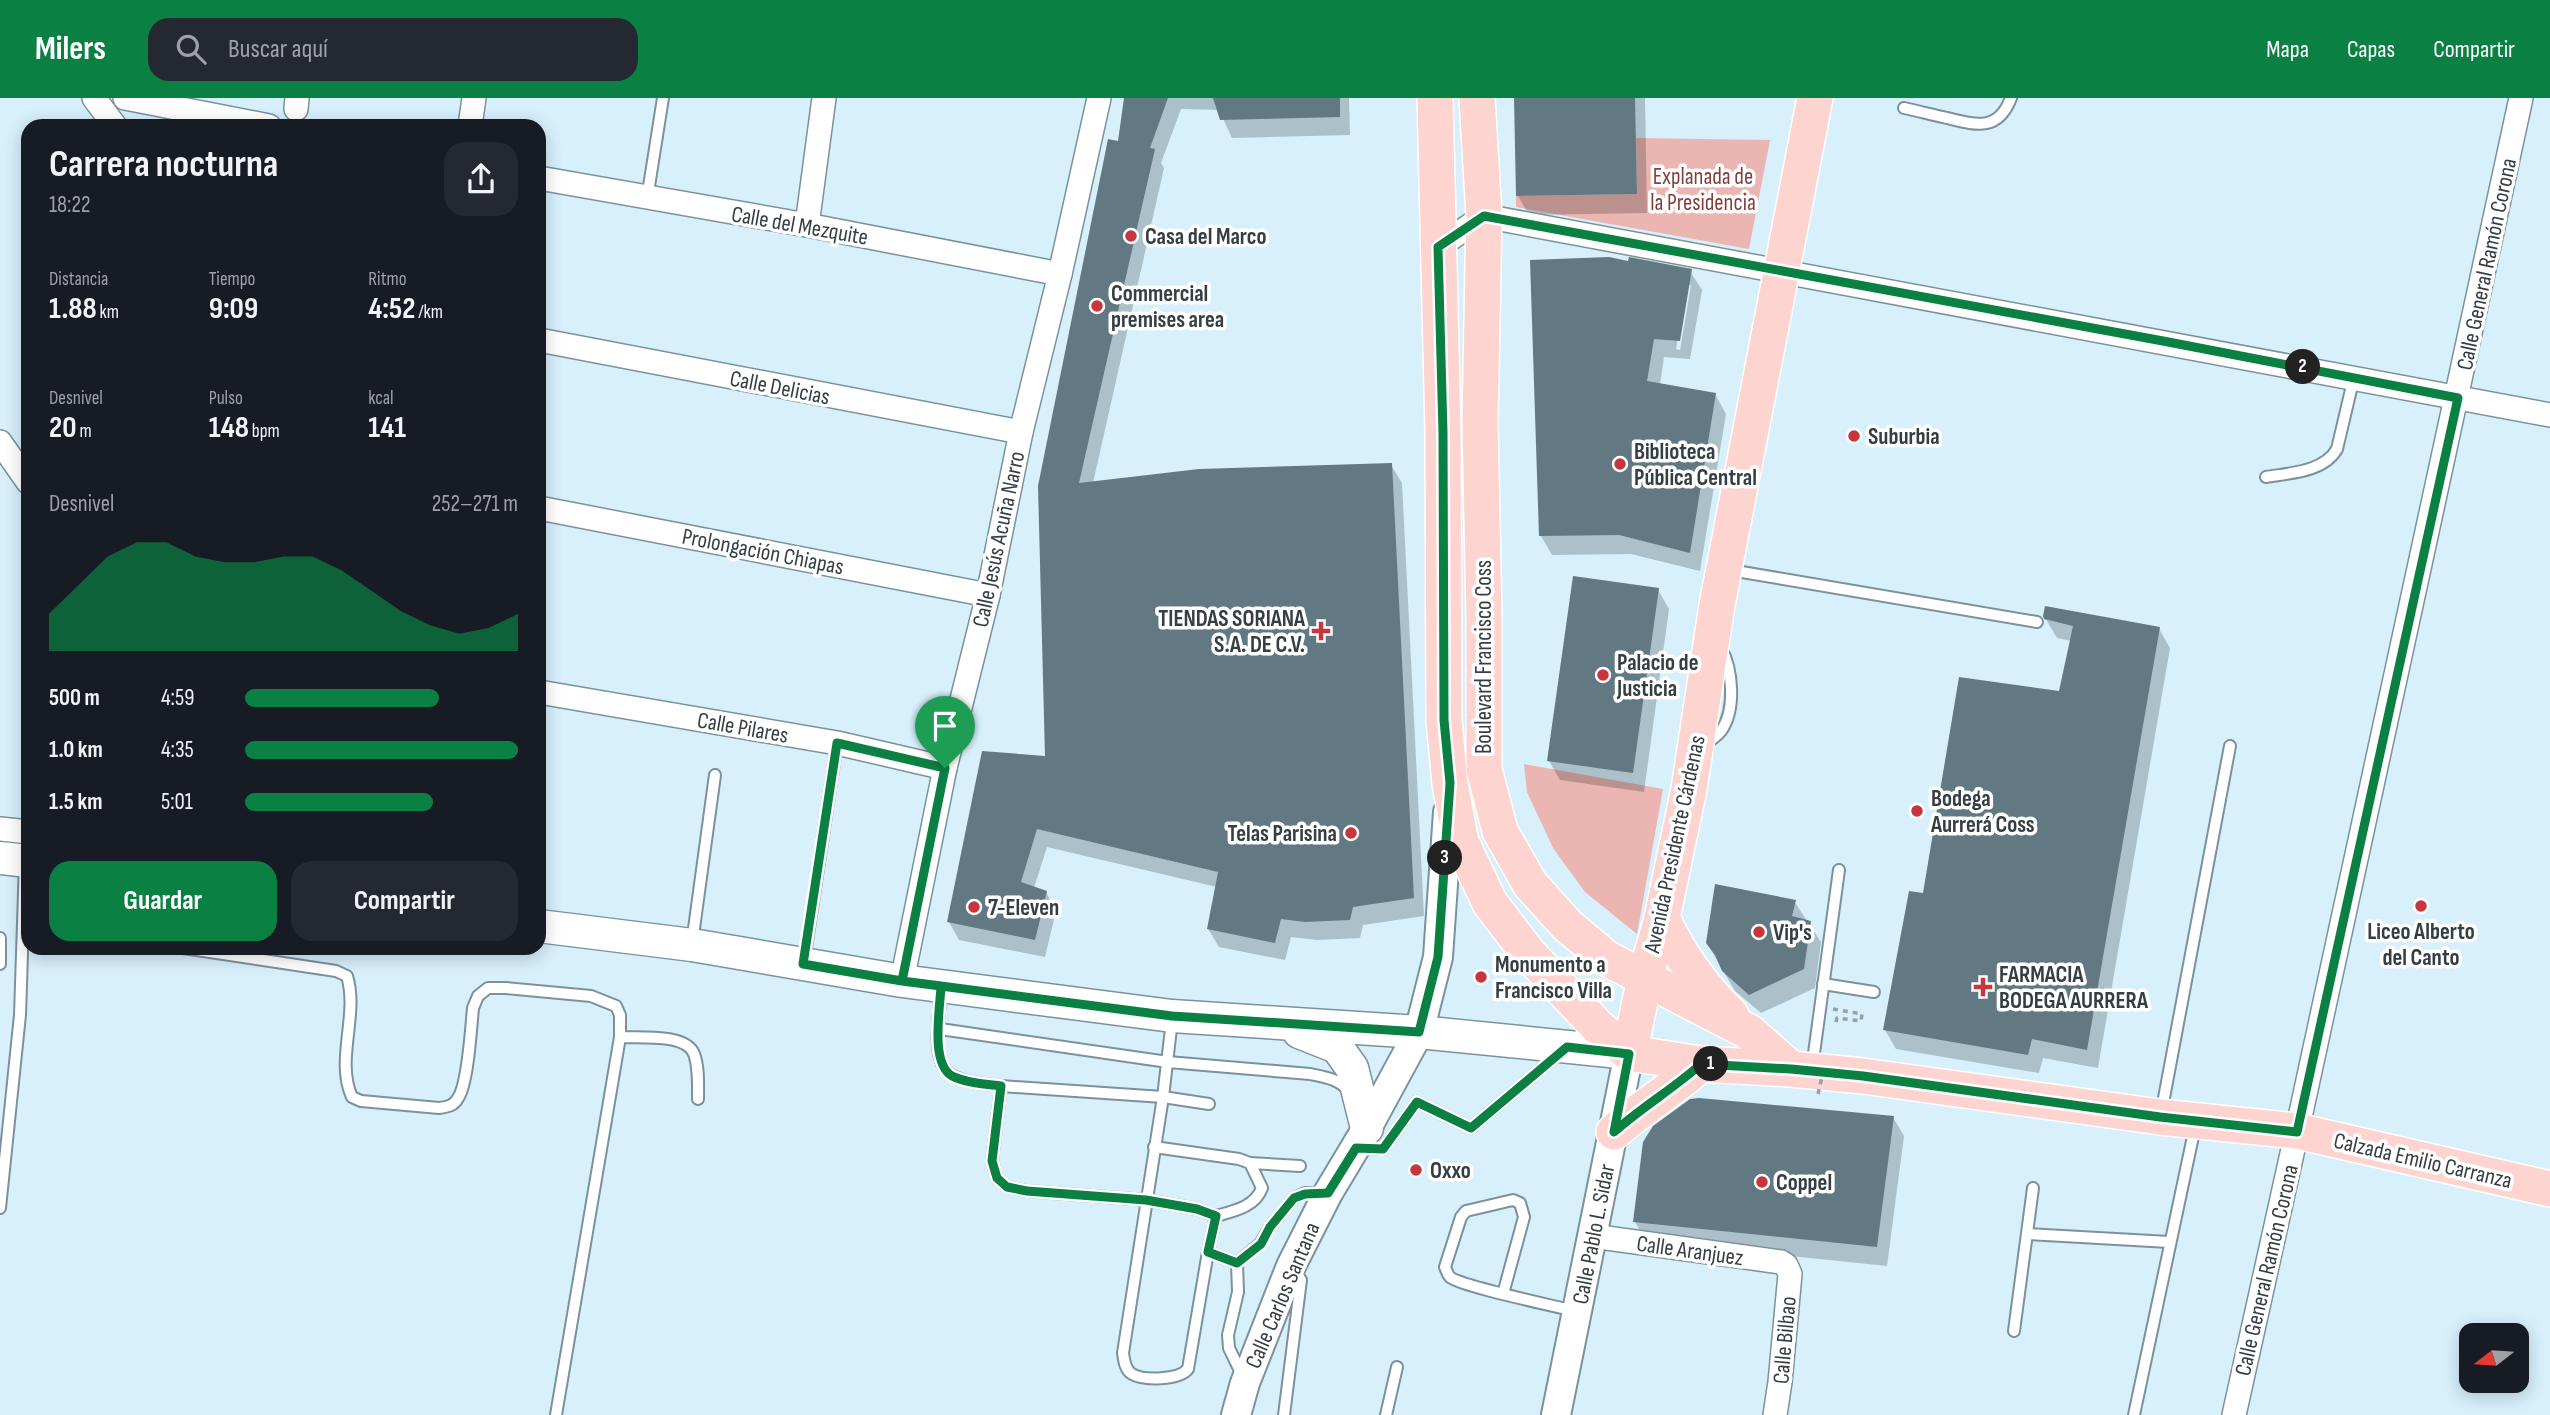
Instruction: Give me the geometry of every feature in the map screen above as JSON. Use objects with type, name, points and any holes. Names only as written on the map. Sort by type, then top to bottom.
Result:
[{"type":"main road","name":"Boulevard Francisco Coss","points":[[1435,98],[1443,432],[1444,720],[1450,783],[1461,842],[1490,904],[1529,954],[1563,992],[1629,1054]]},
{"type":"main road","name":"Boulevard Francisco Coss","points":[[1477,98],[1484,216],[1480,422],[1484,769],[1500,831],[1530,884],[1567,925],[1606,958],[1749,1032],[1811,1075]]},
{"type":"main road","name":"Avenida Presidente Cárdenas","points":[[1629,1054],[1645,979],[1662,918],[1695,750],[1712,632],[1815,98]]},
{"type":"main road","points":[[1440,320],[1457,416],[1468,423],[1480,422]]},
{"type":"main road","points":[[1443,432],[1455,453],[1484,618]]},
{"type":"main road","points":[[1662,918],[1675,946],[1691,969],[1716,1000],[1749,1032]]},
{"type":"main road","points":[[546,927],[692,946],[902,981],[1172,1016],[1419,1032],[1629,1054]]},
{"type":"main road","points":[[1282,1024],[1337,1047],[1352,1068],[1361,1127]]},
{"type":"main road","name":"Calzada Emilio Carranza","points":[[1629,1054],[1811,1075],[1863,1076],[2160,1117],[2297,1132],[2550,1189]]},
{"type":"main road","points":[[1614,1132],[1639,1109],[1674,1087],[1701,1064]]},
{"type":"street","points":[[94,98],[110,119]]},
{"type":"street","points":[[471,119],[474,98]]},
{"type":"street","points":[[807,225],[824,98]]},
{"type":"street","name":"Calle Jesús Acuña Narro","points":[[902,981],[945,768],[988,595],[1021,432],[1099,98]]},
{"type":"street","name":"Calle General Ramón Corona","points":[[2234,1415],[2458,398],[2521,98]]},
{"type":"street","points":[[133,99],[234,119]]},
{"type":"street","name":"Calle del Mezquite","points":[[546,179],[807,225],[1060,274]]},
{"type":"street","points":[[1438,247],[1484,216],[2550,415]]},
{"type":"street","name":"Calle Delicias","points":[[546,341],[1021,432]]},
{"type":"street","points":[[0,442],[21,472]]},
{"type":"street","name":"Prolongación Chiapas","points":[[546,509],[988,595]]},
{"type":"street","name":"Calle Pilares","points":[[546,693],[837,743],[945,768]]},
{"type":"street","name":"Calle Carlos Santana","points":[[1236,1415],[1245,1383],[1291,1266],[1361,1127],[1419,1032],[1438,957],[1450,783]]},
{"type":"street","points":[[0,829],[20,853]]},
{"type":"street","name":"Calle Pablo L. Sidar","points":[[1556,1415],[1629,1054]]},
{"type":"street","name":"Calle Aranjuez","points":[[1592,1236],[1782,1262],[1786,1265]]},
{"type":"street","name":"Calle Bilbao","points":[[1775,1415],[1790,1274],[1786,1265]]},
{"type":"lane","points":[[647,199],[663,98]]},
{"type":"lane","points":[[1904,108],[1974,124],[1986,124],[1998,119],[2007,109],[2011,98]]},
{"type":"lane","points":[[2266,477],[2319,466],[2333,455],[2337,449],[2354,377]]},
{"type":"lane","points":[[1724,569],[2037,622]]},
{"type":"lane","points":[[803,964],[837,743]]},
{"type":"lane","points":[[2160,1117],[2230,746]]},
{"type":"lane","points":[[692,946],[715,775]]},
{"type":"lane","points":[[0,1208],[20,1015],[20,853]]},
{"type":"lane","points":[[1811,1075],[1839,870]]},
{"type":"lane","points":[[0,938],[0,964]]},
{"type":"lane","points":[[228,955],[336,971],[347,976],[352,991],[346,1071],[352,1097],[361,1101],[439,1108],[451,1106],[459,1098],[463,1084],[473,1008],[478,996],[488,988],[591,996],[616,1006],[620,1015],[620,1037],[556,1415]]},
{"type":"lane","points":[[1823,984],[1874,992]]},
{"type":"lane","points":[[941,986],[937,1046],[940,1063],[950,1075],[1001,1086],[1163,1097],[1209,1104]]},
{"type":"lane","points":[[1172,1016],[1163,1097],[1123,1353],[1128,1371],[1133,1375],[1172,1378],[1183,1376],[1188,1370],[1216,1216]]},
{"type":"lane","points":[[940,1029],[1168,1062],[1331,1078],[1344,1085],[1361,1127],[1383,1149],[1417,1102],[1471,1128],[1567,1047]]},
{"type":"lane","points":[[620,1037],[681,1041],[692,1050],[696,1064],[698,1099]]},
{"type":"lane","points":[[1001,1086],[992,1161],[997,1178],[1007,1187],[1027,1191],[1146,1200],[1197,1209],[1216,1216],[1245,1207],[1259,1195],[1262,1188],[1250,1163]]},
{"type":"lane","points":[[2134,1415],[2197,1120]]},
{"type":"lane","points":[[1154,1147],[1250,1163],[1300,1166]]},
{"type":"lane","points":[[2014,1331],[2033,1188]]},
{"type":"lane","points":[[1237,1263],[1261,1244],[1276,1218],[1294,1198],[1305,1194],[1328,1193]]},
{"type":"lane","points":[[1503,1294],[1524,1216],[1520,1203],[1513,1200],[1473,1208],[1461,1217],[1446,1267],[1450,1277],[1503,1294],[1577,1311]]},
{"type":"lane","points":[[2028,1234],[2169,1242]]},
{"type":"lane","points":[[1208,1252],[1237,1263]]},
{"type":"lane","points":[[1237,1263],[1238,1292],[1228,1335],[1230,1348],[1245,1383]]},
{"type":"lane","points":[[1284,1415],[1301,1280],[1291,1266]]},
{"type":"lane","points":[[1386,1415],[1396,1367]]},
{"type":"path","points":[[1820,1007],[1862,1014],[1861,1021],[1837,1018],[1833,1032]]},
{"type":"green space","name":"Explanada de la Presidencia","points":[[1636,138],[1770,140],[1749,249],[1516,207],[1516,196],[1637,194]]},
{"type":"green space","points":[[1524,764],[1663,789],[1637,934],[1585,892],[1553,848],[1527,792]]},
{"type":"building","points":[[1124,98],[1168,98],[1150,148],[1155,149],[1079,483],[1199,469],[1392,463],[1414,898],[1353,907],[1350,920],[1305,922],[1281,919],[1275,943],[1207,929],[1218,872],[1037,829],[1021,882],[1047,891],[1035,940],[947,922],[982,751],[1045,756],[1038,486],[1108,139],[1118,141]]},
{"type":"building","points":[[1213,98],[1340,98],[1340,117],[1220,120]]},
{"type":"building","points":[[1514,98],[1635,98],[1637,194],[1516,196]]},
{"type":"building","name":"Biblioteca Pública Central","points":[[1609,257],[1628,261],[1629,257],[1692,269],[1680,341],[1654,339],[1647,381],[1716,393],[1690,553],[1619,535],[1539,536],[1530,260]]},
{"type":"building","name":"Palacio de Justicia","points":[[1573,576],[1659,588],[1633,773],[1547,761]]},
{"type":"building","points":[[2045,606],[2160,627],[2087,1050],[2032,1039],[2028,1055],[1883,1030],[1909,891],[1923,893],[1959,677],[2059,691],[2073,626],[2044,619]]},
{"type":"building","name":"Vip's","points":[[1715,884],[1796,900],[1792,916],[1811,921],[1804,969],[1749,995],[1722,971],[1706,943]]},
{"type":"building","name":"Coppel","points":[[1690,1099],[1894,1116],[1877,1247],[1633,1222],[1643,1142],[1653,1126]]},
{"type":"place","name":"Casa del Marco","points":[[1131,236]]},
{"type":"place","name":"Commercial premises area","points":[[1097,306]]},
{"type":"place","name":"Suburbia","points":[[1854,436]]},
{"type":"place","name":"Biblioteca Pública Central","points":[[1620,464]]},
{"type":"place","name":"TIENDAS SORIANA S.A. DE C.V.","points":[[1321,631]]},
{"type":"place","name":"Palacio de Justicia","points":[[1603,675]]},
{"type":"place","name":"Bodega Aurrerá Coss","points":[[1917,811]]},
{"type":"place","name":"Telas Parisina","points":[[1351,833]]},
{"type":"place","name":"Liceo Alberto del Canto","points":[[2421,906]]},
{"type":"place","name":"7-Eleven","points":[[974,907]]},
{"type":"place","name":"Vip's","points":[[1759,932]]},
{"type":"place","name":"Monumento a Francisco Villa","points":[[1481,977]]},
{"type":"place","name":"FARMACIA BODEGA AURRERA","points":[[1983,987]]},
{"type":"place","name":"Oxxo","points":[[1416,1170]]},
{"type":"place","name":"Coppel","points":[[1762,1182]]},
{"type":"route","points":[[945,768],[837,743],[803,964],[902,981],[1172,1016],[1419,1032],[1438,957],[1450,783],[1444,720],[1443,432],[1438,247],[1484,216],[2458,398],[2297,1132],[2160,1117],[1863,1076],[1701,1064],[1674,1087],[1639,1109],[1614,1132],[1629,1054],[1567,1047],[1471,1128],[1417,1102],[1383,1149],[1356,1148],[1328,1193],[1305,1194],[1294,1198],[1270,1227],[1261,1244],[1237,1263],[1208,1252],[1216,1216],[1197,1209],[1146,1200],[1027,1191],[1007,1187],[997,1178],[992,1161],[1001,1086],[950,1075],[940,1063],[937,1046],[940,1029],[941,986],[902,981],[945,768]]}]
